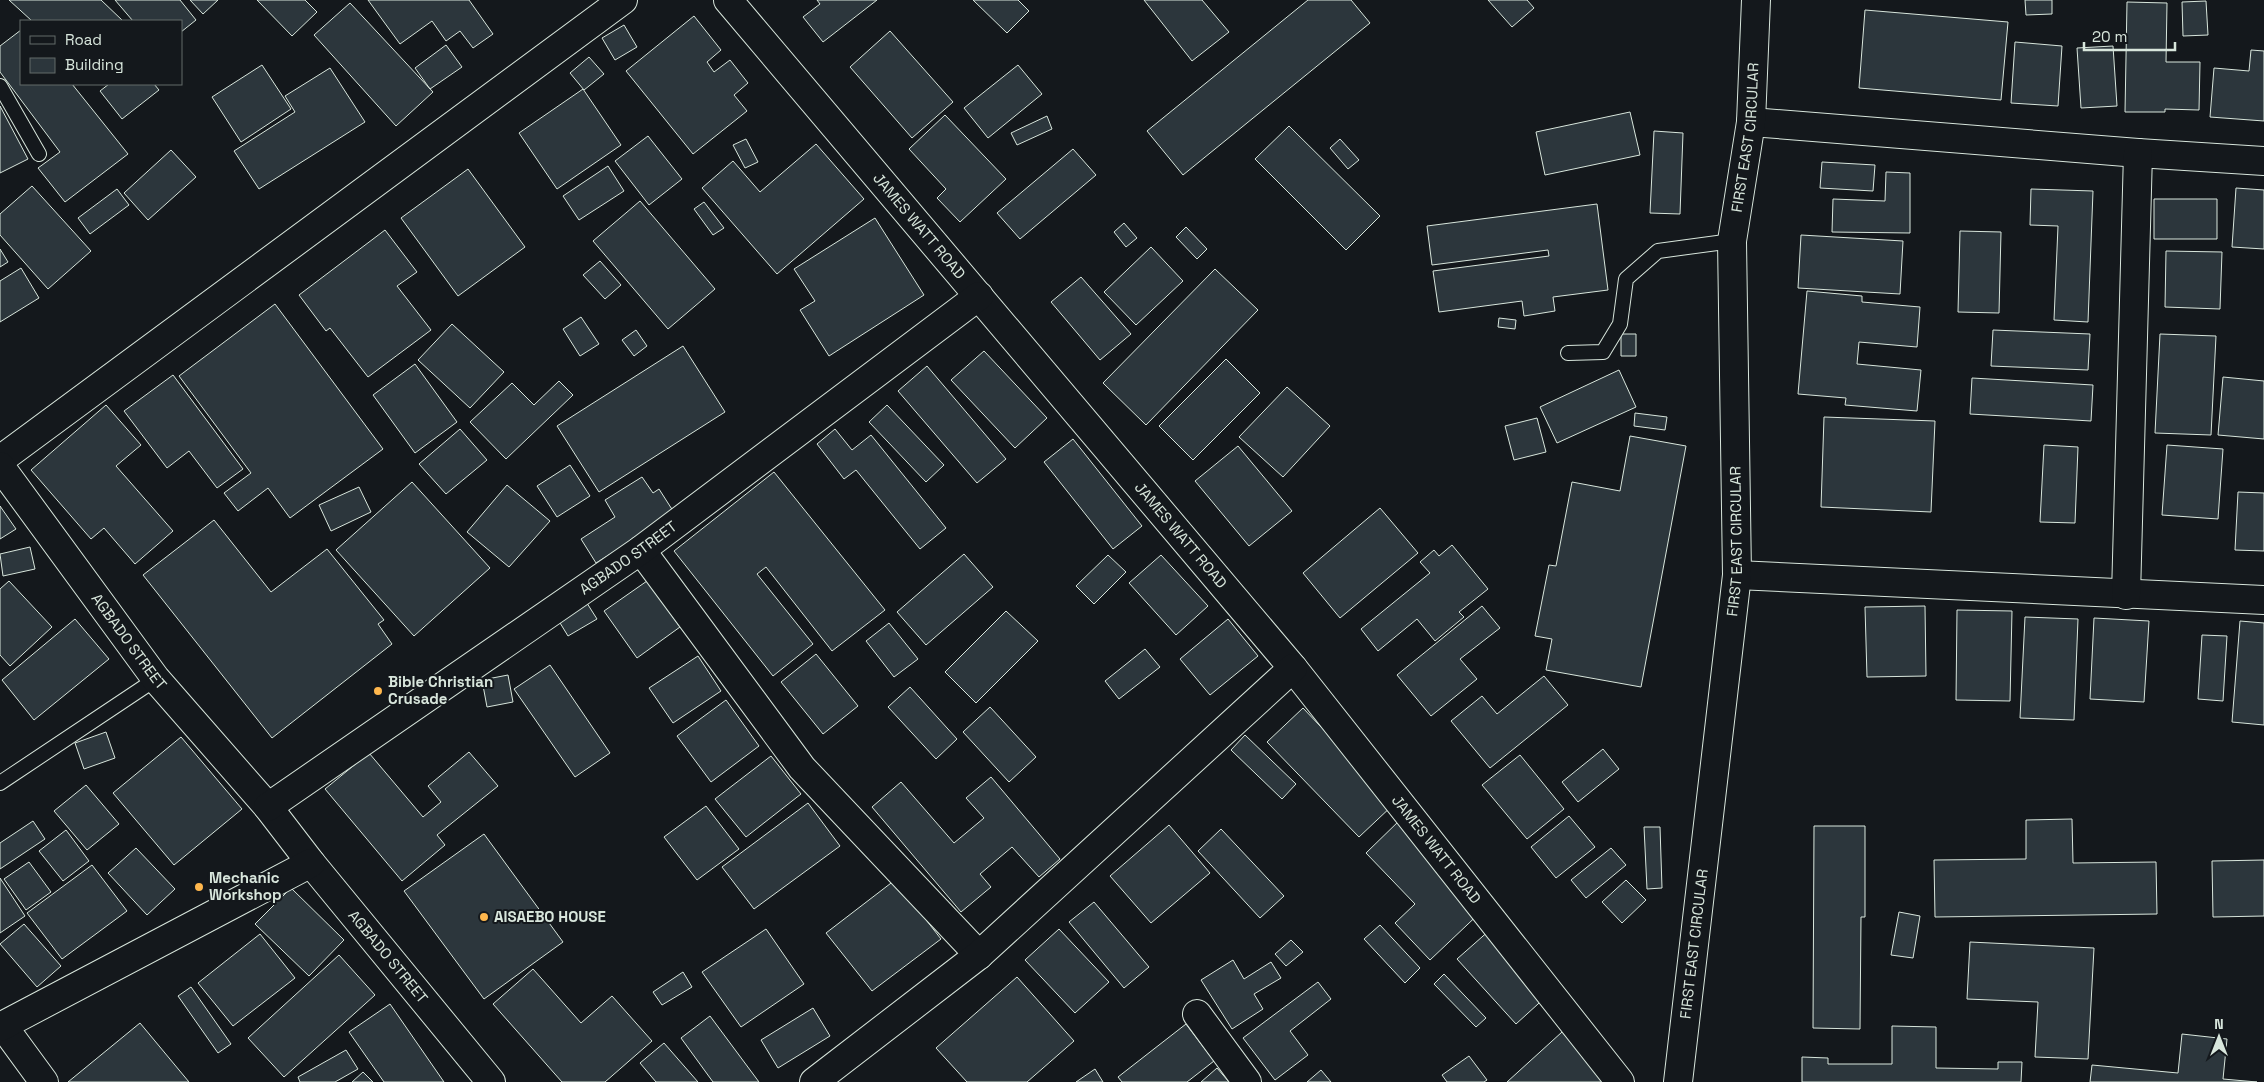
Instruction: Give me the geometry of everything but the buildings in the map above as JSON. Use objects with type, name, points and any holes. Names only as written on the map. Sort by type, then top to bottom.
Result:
[{"type":"street","points":[[0,460],[623,0]]},
{"type":"street","name":"JAMES WATT ROAD","points":[[728,0],[1293,668],[1620,1082]]},
{"type":"street","name":"FIRST EAST CIRCULAR","points":[[1678,1082],[1737,576],[1732,242],[1751,122],[1756,0]]},
{"type":"street","points":[[1751,122],[2138,153],[2264,161]]},
{"type":"street","points":[[2126,595],[2138,153]]},
{"type":"street","name":"AGBADO STREET","points":[[268,807],[641,550],[979,296]]},
{"type":"street","name":"AGBADO STREET","points":[[0,466],[156,679],[268,807],[311,863],[492,1082]]},
{"type":"street","points":[[641,550],[802,768],[979,955]]},
{"type":"street","points":[[1737,576],[2264,600]]},
{"type":"street","points":[[814,1082],[979,955],[1293,668]]},
{"type":"street","points":[[44,1082],[1,1027],[311,863]]},
{"type":"street","points":[[1197,1014],[1247,1082]]},
{"type":"lane","points":[[0,86],[40,154]]},
{"type":"lane","points":[[1568,353],[1603,352],[1620,324],[1626,279],[1658,251],[1732,242]]},
{"type":"lane","points":[[0,782],[156,679]]},
{"type":"place","name":"Bible Christian Crusade","points":[[378,691]]},
{"type":"place","name":"Mechanic Workshop","points":[[199,887]]},
{"type":"place","name":"AISAEBO HOUSE","points":[[484,917]]}]
